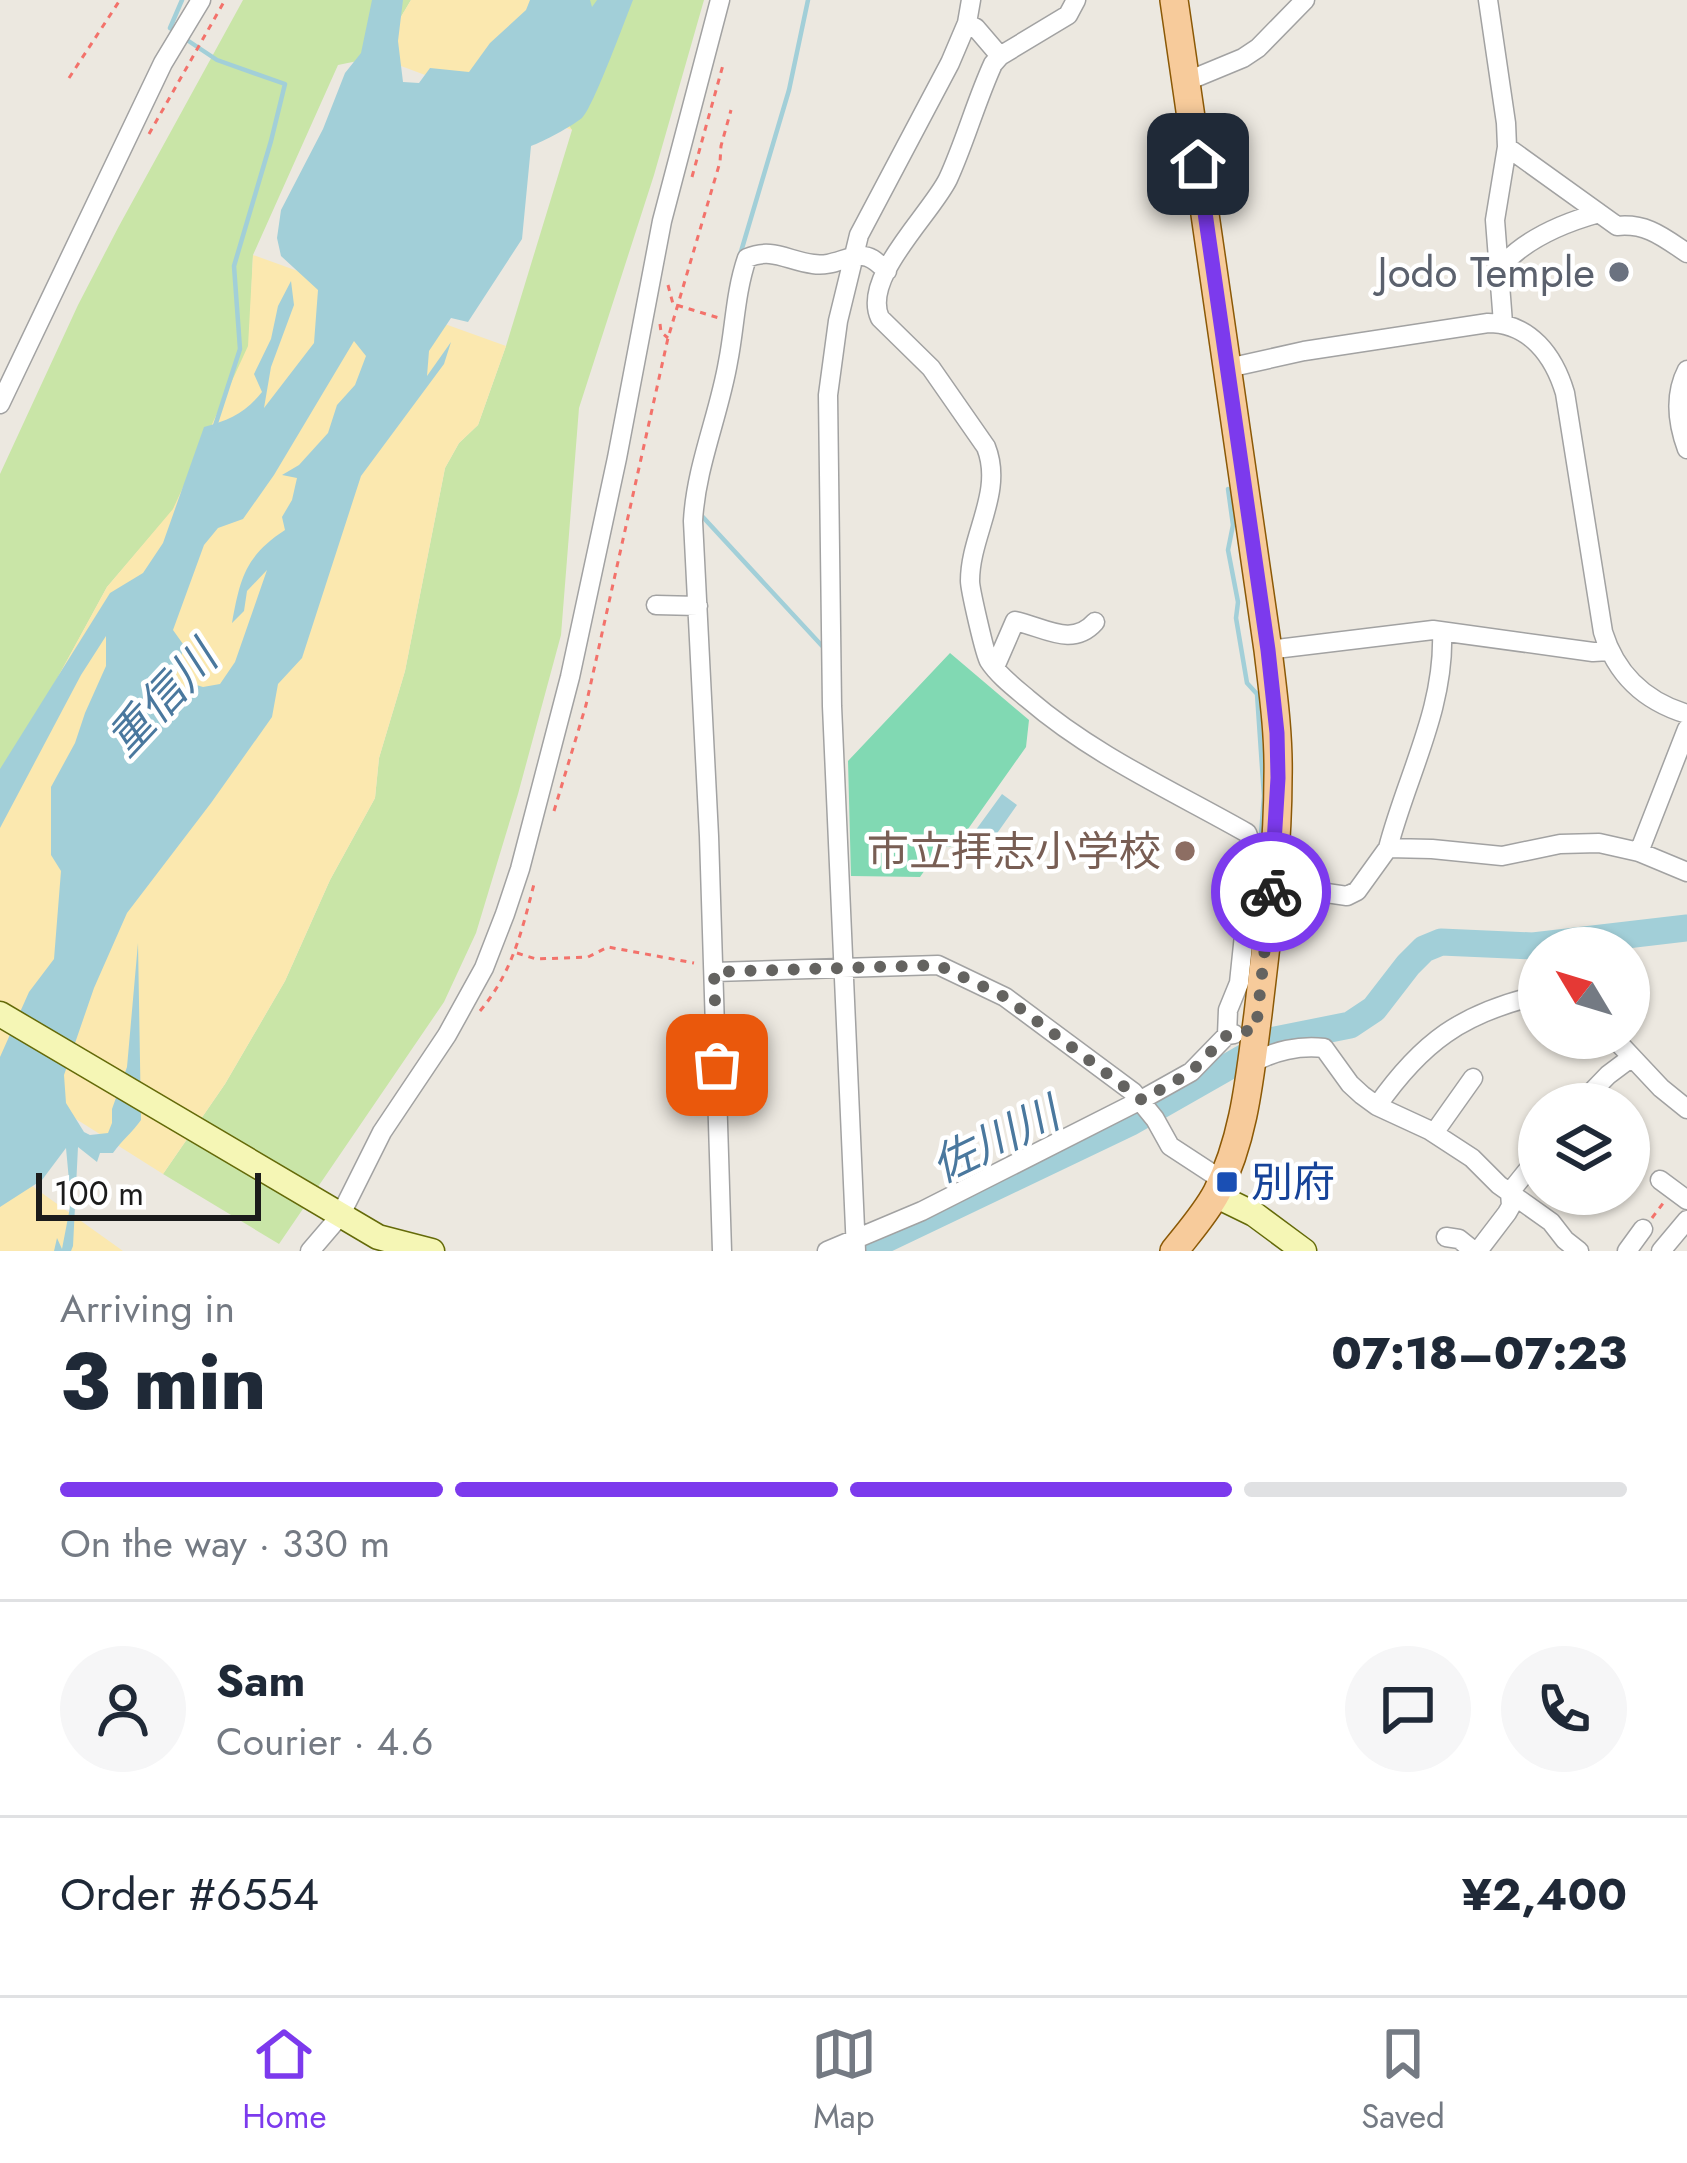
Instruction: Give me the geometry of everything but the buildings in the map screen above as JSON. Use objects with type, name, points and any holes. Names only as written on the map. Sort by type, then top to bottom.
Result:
[{"type":"main road","points":[[1174,0],[1268,650],[1278,778],[1272,885],[1241,1121],[1219,1188],[1174,1251]]},
{"type":"main road","points":[[0,1014],[378,1237],[432,1251]]},
{"type":"main road","points":[[1219,1188],[1304,1251]]},
{"type":"street","points":[[0,404],[163,63],[201,0]]},
{"type":"street","points":[[310,1251],[470,995],[520,869],[570,677],[662,221],[720,0]]},
{"type":"street","points":[[855,1244],[832,706],[827,395],[831,356],[859,235],[950,63],[971,0]]},
{"type":"street","points":[[1076,0],[1068,15],[1000,56],[947,182],[910,232],[875,301],[880,318],[931,368],[991,459],[991,485],[970,582],[987,658],[1048,717],[1093,748],[1247,833],[1253,849],[1239,983],[1228,1010],[1249,1044],[1276,1053],[1324,1048],[1350,1084],[1378,1106],[1472,1158],[1579,1251]]},
{"type":"street","points":[[1185,82],[1258,48],[1305,0]]},
{"type":"street","points":[[1488,0],[1506,123],[1507,147],[1495,220],[1503,323]]},
{"type":"street","points":[[967,23],[1000,56]]},
{"type":"street","points":[[1507,147],[1617,226],[1644,226],[1687,254]]},
{"type":"street","points":[[1499,269],[1518,249],[1566,223],[1599,213]]},
{"type":"street","points":[[722,1251],[694,504],[747,258],[771,252],[829,265],[871,257],[886,272]]},
{"type":"street","points":[[1228,368],[1304,351],[1503,323],[1535,340],[1558,371],[1565,393],[1609,651],[1634,686],[1687,714]]},
{"type":"street","points":[[1687,370],[1680,386],[1678,414],[1687,449]]},
{"type":"street","points":[[656,605],[698,606]]},
{"type":"street","points":[[994,667],[1015,621],[1070,637],[1083,634],[1095,622]]},
{"type":"street","points":[[1268,650],[1432,630],[1609,651]]},
{"type":"street","points":[[1272,885],[1347,896],[1357,891],[1388,848],[1432,719],[1442,669],[1442,632]]},
{"type":"street","points":[[1639,852],[1687,729]]},
{"type":"street","points":[[1388,848],[1502,856],[1579,842],[1617,844],[1687,872]]},
{"type":"street","points":[[714,969],[949,968],[1005,997],[1146,1107],[1170,1146],[1219,1188]]},
{"type":"street","points":[[1378,1106],[1412,1060],[1445,1032],[1518,1001]]},
{"type":"street","points":[[827,1251],[855,1244],[1146,1107],[1191,1072],[1249,1044]]},
{"type":"street","points":[[1600,1083],[1630,1059]]},
{"type":"street","points":[[1634,1059],[1687,1109]]},
{"type":"street","points":[[1434,1133],[1473,1078]]},
{"type":"street","points":[[1660,1180],[1687,1200]]},
{"type":"street","points":[[1446,1237],[1459,1239],[1476,1251],[1508,1213],[1510,1192],[1518,1182]]},
{"type":"street","points":[[1660,1251],[1687,1220]]},
{"type":"street","points":[[1627,1251],[1643,1229]]},
{"type":"path","points":[[69,78],[120,0]]},
{"type":"path","points":[[692,176],[723,65]]},
{"type":"path","points":[[553,813],[591,683],[668,338],[731,110]]},
{"type":"path","points":[[668,288],[673,304],[680,308],[733,319]]},
{"type":"path","points":[[473,1019],[500,983],[515,952],[536,875]]},
{"type":"path","points":[[515,952],[536,959],[589,957],[608,947],[714,969]]},
{"type":"green space","points":[[243,0],[411,0],[377,57],[338,65],[253,255],[249,346],[173,510],[107,587],[0,784],[0,474],[78,305]]},
{"type":"green space","points":[[553,0],[704,0],[579,408],[561,635],[476,933],[444,1002],[279,1244],[163,1174],[225,1084],[285,981],[330,880],[375,798],[379,758],[405,671],[445,468],[459,443],[478,425],[572,130],[553,103]]},
{"type":"green space","points":[[950,653],[1029,720],[1026,747],[956,846],[941,847],[920,877],[851,876],[848,761]]},
{"type":"sand","points":[[411,0],[553,0],[553,103],[572,130],[377,57]]},
{"type":"sand","points":[[253,255],[506,346],[478,425],[459,443],[445,468],[405,671],[379,758],[375,798],[330,880],[285,981],[225,1084],[163,1174],[0,1071],[0,783],[107,587],[173,509],[248,346]]},
{"type":"sand","points":[[0,1167],[32,1186],[123,1251],[0,1251]]},
{"type":"water","name":"重信川","points":[[372,0],[403,0],[398,41],[403,82],[419,83],[430,68],[469,72],[530,0],[590,0],[592,7],[597,0],[633,0],[587,111],[572,125],[531,146],[522,239],[468,322],[451,318],[429,351],[427,376],[451,342],[444,364],[361,476],[302,658],[278,684],[272,717],[127,913],[64,1075],[66,1103],[84,1132],[108,1133],[127,1067],[138,943],[141,1120],[113,1153],[100,1153],[97,1162],[78,1147],[73,1246],[71,1251],[54,1251],[57,1238],[62,1249],[71,1202],[66,1148],[42,1180],[0,1207],[0,1057],[29,992],[54,959],[61,871],[51,855],[51,787],[75,743],[106,666],[106,636],[0,828],[0,769],[110,593],[143,573],[163,543],[204,427],[236,415],[262,392],[254,374],[291,281],[294,305],[271,367],[264,408],[314,343],[318,290],[281,256],[277,238],[281,210],[323,129],[345,73],[361,53]],"holes":[[[354,341],[366,356],[355,385],[337,405],[328,433],[299,465],[282,475],[297,478],[282,517],[285,530],[261,549],[242,581],[232,623],[244,611],[247,591],[267,570],[235,662],[220,684],[190,683],[175,715],[159,721],[181,660],[183,644],[173,630],[204,545],[218,528],[243,519]]]},
{"type":"water","points":[[1002,794],[1017,805],[986,849],[970,838]]},
{"type":"waterway","points":[[175,31],[170,28],[182,0]]},
{"type":"waterway","points":[[740,255],[789,90],[808,0]]},
{"type":"waterway","points":[[184,38],[217,60],[285,84],[234,266],[240,349],[214,429]]},
{"type":"waterway","points":[[1228,489],[1233,525],[1228,550],[1238,602],[1236,618],[1247,683],[1257,694],[1264,796],[1260,848]]},
{"type":"waterway","points":[[701,515],[824,648]]},
{"type":"waterway","name":"佐川川","points":[[861,1251],[1131,1122],[1275,1040],[1350,1025],[1374,1009],[1424,949],[1441,942],[1533,946],[1687,928]]},
{"type":"waterway","points":[[1234,1062],[1235,1050]]},
{"type":"way so far","points":[[717,1065],[714,972],[938,965],[1005,997],[1142,1100],[1191,1072],[1227,1035],[1256,1029],[1271,892]]},
{"type":"place","name":"Jodo Temple","points":[[1619,272]]},
{"type":"place","name":"市立拝志小学校","points":[[1185,851]]},
{"type":"place","name":"別府","points":[[1227,1182]]},
{"type":"route","points":[[1198,164],[1277,733],[1271,892]]}]
